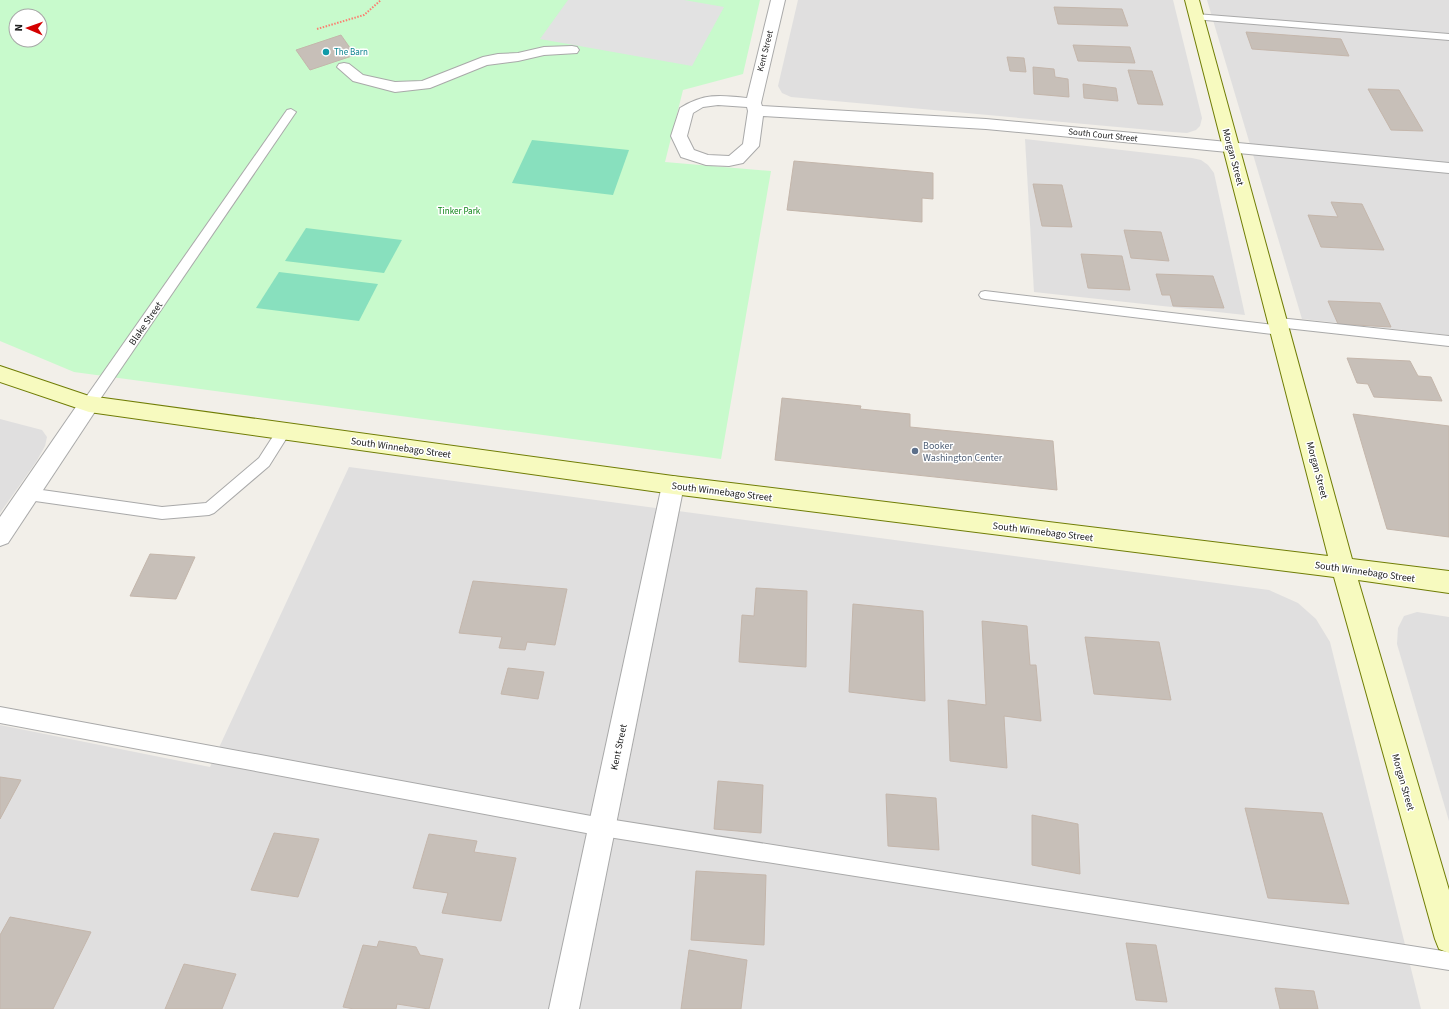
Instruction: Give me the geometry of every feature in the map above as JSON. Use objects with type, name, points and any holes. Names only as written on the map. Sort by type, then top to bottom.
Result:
[{"type":"main road","name":"Morgan Street","points":[[1194,8],[1280,326],[1343,568],[1449,939]]},
{"type":"main road","name":"South Winnebago Street","points":[[0,374],[89,404],[672,485],[1449,582]]},
{"type":"street","name":"Kent Street","points":[[754,107],[778,0]]},
{"type":"street","points":[[344,67],[358,78],[395,87],[425,85],[483,61],[498,58],[518,57],[544,51],[572,50]]},
{"type":"street","points":[[718,100],[754,107],[751,146],[737,159],[729,161],[706,160],[687,153],[679,136],[686,111],[699,103],[718,100]]},
{"type":"street","name":"South Court Street","points":[[754,107],[986,124],[1449,168]]},
{"type":"street","name":"Blake Street","points":[[0,536],[89,404]]},
{"type":"street","name":"Kent Street","points":[[564,1009],[672,485]]},
{"type":"lane","points":[[1194,8],[1449,37]]},
{"type":"lane","name":"Blake Street","points":[[89,404],[291,112]]},
{"type":"lane","points":[[986,295],[1280,326],[1449,341]]},
{"type":"lane","points":[[28,494],[162,513],[209,510],[264,462],[284,431]]},
{"type":"lane","points":[[0,715],[602,827],[1449,961]]},
{"type":"path","points":[[318,29],[364,15],[381,0]]},
{"type":"shaded area","points":[[568,0],[684,0],[724,7],[692,66],[540,39]]},
{"type":"shaded area","points":[[798,0],[1173,0],[1202,118],[1200,126],[1196,130],[1187,133],[1172,132],[791,97],[782,93],[778,86]]},
{"type":"shaded area","points":[[1207,0],[1449,0],[1449,335],[1302,319]]},
{"type":"shaded area","points":[[1025,139],[1192,158],[1201,160],[1208,165],[1214,173],[1245,315],[1034,292]]},
{"type":"shaded area","points":[[0,419],[42,430],[47,437],[45,446],[36,462],[0,513]]},
{"type":"shaded area","points":[[349,467],[1269,590],[1298,603],[1316,619],[1330,642],[1421,1009],[0,1009],[0,725],[210,767]]},
{"type":"shaded area","points":[[1417,612],[1449,617],[1449,821],[1397,644],[1398,628],[1404,616]]},
{"type":"green space","name":"Tinker Park","points":[[0,0],[760,0],[743,74],[683,90],[665,162],[771,171],[721,459],[74,372],[0,341]]},
{"type":"green space","points":[[532,140],[629,150],[613,195],[512,183]]},
{"type":"green space","points":[[306,228],[402,240],[384,273],[285,261]]},
{"type":"green space","points":[[279,272],[378,284],[359,321],[256,308]]},
{"type":"building","points":[[1054,7],[1122,9],[1128,26],[1058,24]]},
{"type":"building","points":[[1246,32],[1341,39],[1349,56],[1252,49]]},
{"type":"building","name":"The Barn","points":[[341,35],[355,55],[310,70],[296,50]]},
{"type":"building","points":[[1073,45],[1130,47],[1135,63],[1078,61]]},
{"type":"building","points":[[1007,57],[1024,58],[1026,72],[1010,71]]},
{"type":"building","points":[[1033,67],[1054,69],[1055,77],[1068,79],[1069,97],[1034,94]]},
{"type":"building","points":[[1128,70],[1152,71],[1163,105],[1138,104]]},
{"type":"building","points":[[1083,84],[1116,88],[1118,101],[1084,98]]},
{"type":"building","points":[[1368,89],[1399,90],[1423,131],[1391,130]]},
{"type":"building","points":[[794,161],[933,173],[933,199],[922,198],[922,222],[787,210]]},
{"type":"building","points":[[1033,184],[1062,185],[1072,227],[1042,226]]},
{"type":"building","points":[[1331,202],[1362,204],[1384,250],[1321,247],[1308,215],[1338,217]]},
{"type":"building","points":[[1124,230],[1161,232],[1169,261],[1131,258]]},
{"type":"building","points":[[1081,254],[1122,256],[1130,290],[1088,288]]},
{"type":"building","points":[[1156,274],[1213,276],[1224,308],[1173,306],[1170,295],[1162,295]]},
{"type":"building","points":[[1328,301],[1380,303],[1391,327],[1338,324]]},
{"type":"building","points":[[1347,358],[1410,361],[1418,376],[1431,377],[1442,401],[1374,397],[1368,384],[1357,383]]},
{"type":"building","name":"Booker Washington Center","points":[[782,398],[861,406],[860,409],[910,414],[910,427],[1053,441],[1057,490],[775,460]]},
{"type":"building","points":[[1353,414],[1449,426],[1449,537],[1387,529]]},
{"type":"building","points":[[150,554],[195,557],[176,599],[130,596]]},
{"type":"building","points":[[473,581],[567,589],[555,645],[527,642],[525,650],[499,648],[502,637],[459,633]]},
{"type":"building","points":[[756,588],[807,591],[806,667],[739,662],[742,615],[754,616]]},
{"type":"building","points":[[853,604],[923,611],[925,701],[849,692]]},
{"type":"building","points":[[982,621],[1027,626],[1030,665],[1036,665],[1041,721],[1004,716],[1007,768],[950,761],[948,700],[986,705]]},
{"type":"building","points":[[1085,637],[1159,642],[1171,700],[1094,694]]},
{"type":"building","points":[[508,668],[544,672],[538,699],[501,694]]},
{"type":"building","points":[[0,777],[21,780],[0,819]]},
{"type":"building","points":[[718,781],[763,785],[761,833],[714,829]]},
{"type":"building","points":[[886,794],[936,798],[939,850],[888,846]]},
{"type":"building","points":[[1245,808],[1322,813],[1349,904],[1268,898]]},
{"type":"building","points":[[1032,815],[1078,824],[1080,874],[1032,865]]},
{"type":"building","points":[[274,833],[319,839],[298,897],[251,890]]},
{"type":"building","points":[[429,834],[477,841],[474,852],[516,858],[501,921],[442,913],[448,893],[413,888]]},
{"type":"building","points":[[696,871],[766,875],[764,945],[691,940]]},
{"type":"building","points":[[10,917],[91,932],[53,1009],[0,1009],[0,935]]},
{"type":"building","points":[[379,941],[416,947],[420,955],[443,959],[429,1009],[397,1004],[396,1009],[354,1009],[343,1007],[363,945],[377,947]]},
{"type":"building","points":[[1126,943],[1156,945],[1167,1002],[1136,1000]]},
{"type":"building","points":[[689,950],[747,960],[741,1009],[681,1009]]},
{"type":"building","points":[[184,964],[236,974],[222,1009],[165,1009]]},
{"type":"building","points":[[1275,988],[1314,991],[1318,1009],[1280,1009]]},
{"type":"place","name":"The Barn","points":[[326,52]]},
{"type":"place","name":"Booker Washington Center","points":[[915,451]]}]
